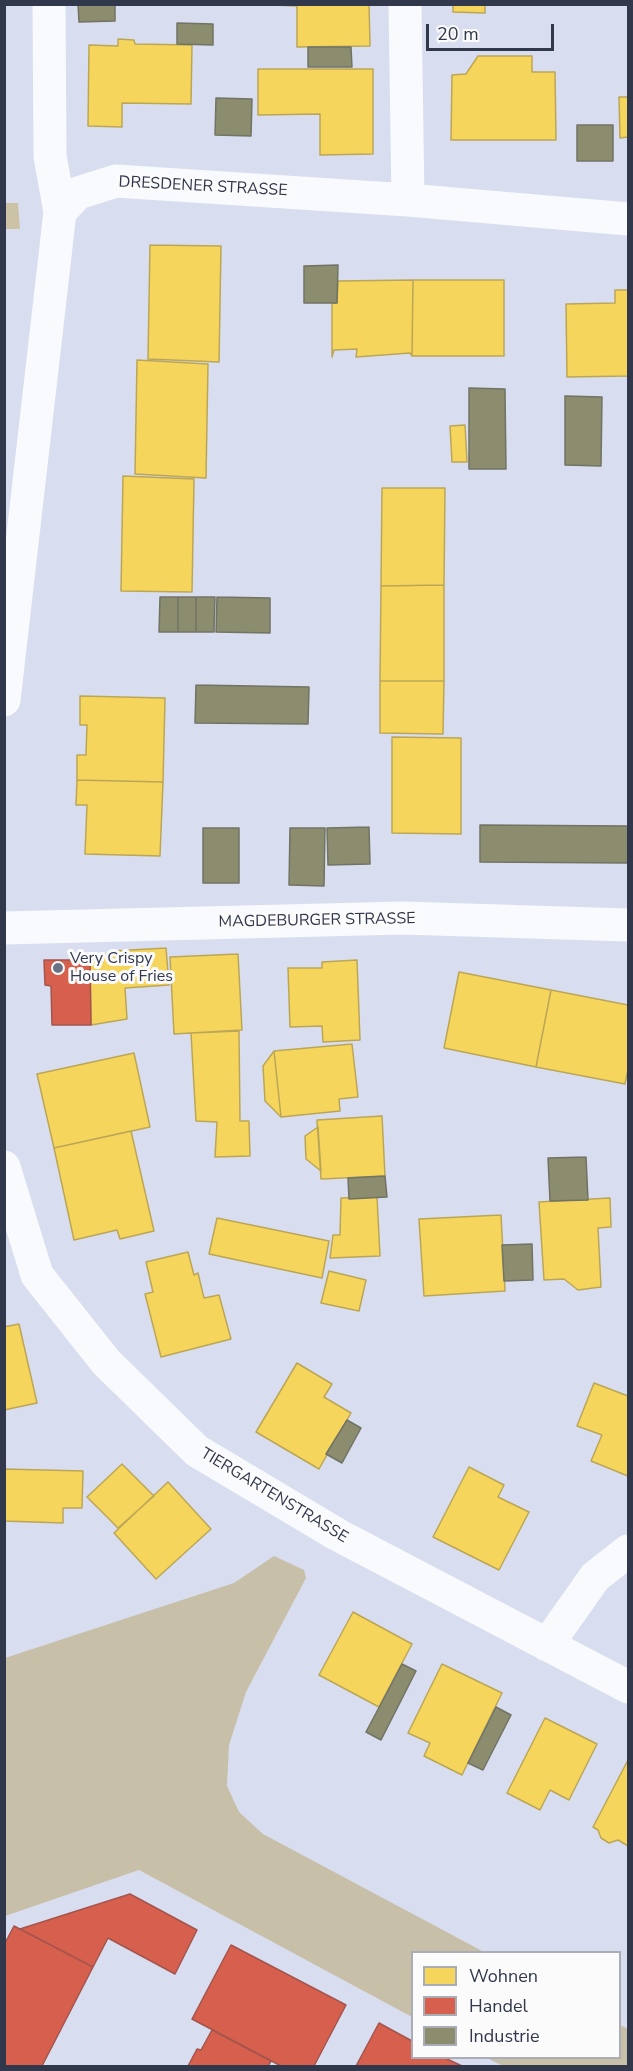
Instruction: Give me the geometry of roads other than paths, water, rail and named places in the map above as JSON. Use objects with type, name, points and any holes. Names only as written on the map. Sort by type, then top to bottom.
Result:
[{"type":"street","points":[[4,700],[60,212],[50,156],[49,4]]},
{"type":"street","points":[[405,4],[408,200]]},
{"type":"street","name":"DRESDENER STRASSE","points":[[60,212],[78,193],[116,181],[408,200],[628,219]]},
{"type":"street","name":"MAGDEBURGER STRASSE","points":[[4,928],[402,918],[628,925]]},
{"type":"street","name":"TIERGARTENSTRASSE","points":[[4,1167],[38,1275],[106,1362],[197,1451],[338,1536],[628,1687]]},
{"type":"street","points":[[547,1645],[595,1577],[628,1551]]},
{"type":"place","name":"Very Crispy House of Fries","points":[[58,968]]}]
